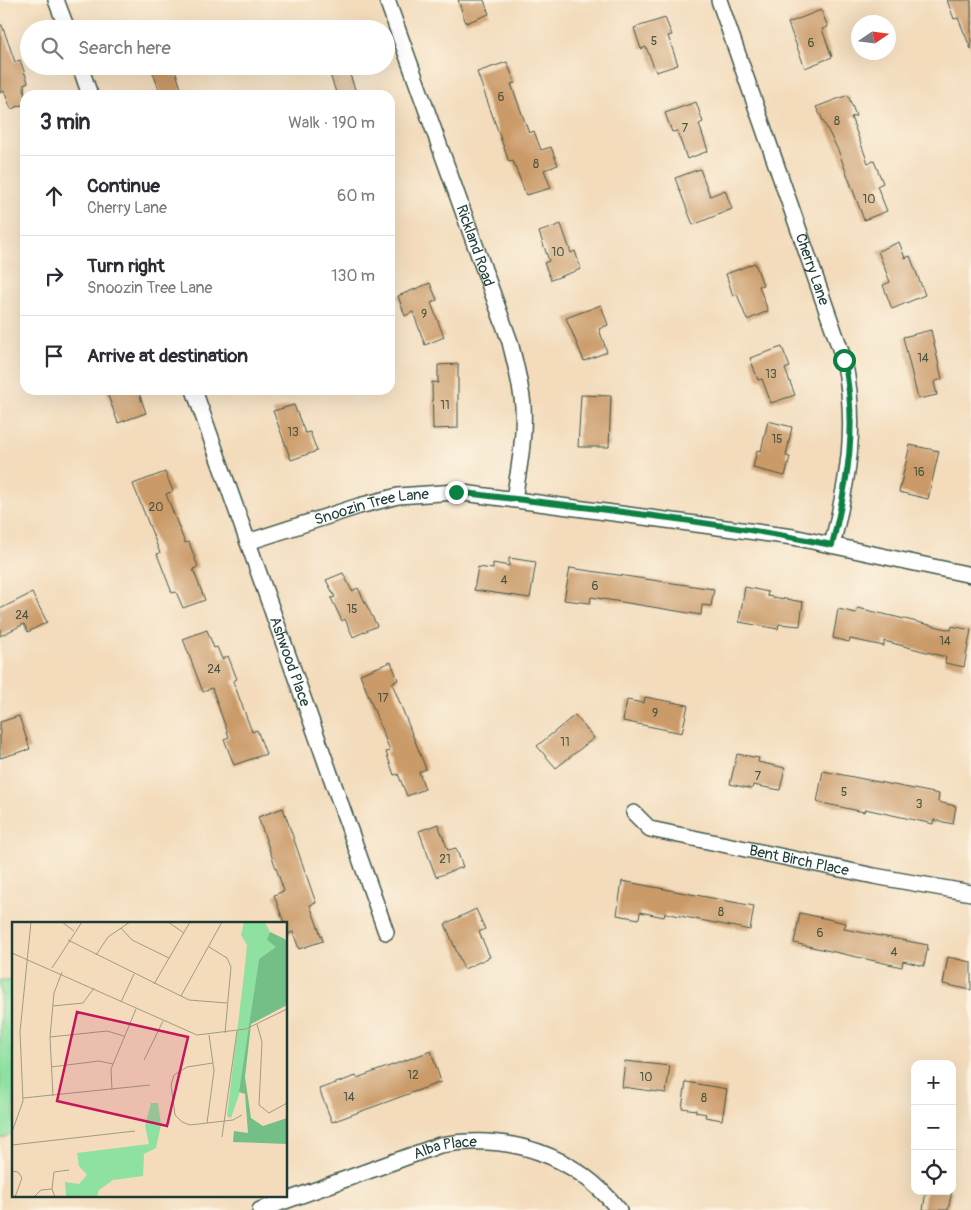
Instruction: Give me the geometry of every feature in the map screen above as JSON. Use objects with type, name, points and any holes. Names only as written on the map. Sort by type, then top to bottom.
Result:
[{"type":"street","points":[[56,0],[64,20]]},
{"type":"street","name":"Rickland Road","points":[[387,0],[394,20]]},
{"type":"street","name":"Cherry Lane","points":[[719,0],[825,300],[846,369],[852,426],[851,453],[845,493],[832,545]]},
{"type":"street","name":"Rickland Road","points":[[395,22],[510,342],[520,380],[523,407],[522,447],[514,499]]},
{"type":"street","points":[[83,75],[88,90]]},
{"type":"street","name":"Ashwood Place","points":[[196,395],[386,932]]},
{"type":"street","name":"Snoozin Tree Lane","points":[[248,542],[359,506],[398,496],[456,492],[765,533],[832,545],[971,575]]},
{"type":"street","name":"Bent Birch Place","points":[[634,813],[650,829],[874,876],[971,893]]},
{"type":"street","name":"Alba Place","points":[[260,1210],[440,1145],[466,1140],[502,1142],[545,1154],[569,1166],[593,1183],[619,1210]]},
{"type":"green space","points":[[0,980],[12,980],[12,1133],[3,1138],[0,1137]]},
{"type":"building","points":[[458,0],[484,0],[489,14],[466,23]]},
{"type":"building","points":[[947,0],[971,0],[971,49],[958,18],[954,19]]},
{"type":"building","points":[[821,10],[828,27],[822,29],[832,57],[805,68],[788,23]]},
{"type":"building","points":[[665,18],[672,35],[668,36],[678,65],[656,72],[646,47],[641,49],[634,28]]},
{"type":"building","points":[[0,25],[2,25],[15,62],[20,60],[20,75],[25,75],[28,82],[24,84],[24,90],[20,90],[20,106],[11,109],[4,91],[0,93]]},
{"type":"building","points":[[507,62],[515,83],[511,84],[529,133],[534,131],[541,150],[551,147],[558,165],[544,170],[551,188],[526,195],[513,161],[509,162],[477,72]]},
{"type":"building","points":[[154,75],[177,75],[181,90],[159,90]]},
{"type":"building","points":[[330,75],[350,75],[355,90],[335,90]]},
{"type":"building","points":[[848,95],[856,116],[851,117],[868,163],[874,161],[883,183],[877,186],[887,211],[864,220],[838,150],[816,107]]},
{"type":"building","points":[[696,102],[703,122],[699,124],[708,151],[687,159],[677,131],[672,132],[665,113]]},
{"type":"building","points":[[700,169],[710,196],[725,190],[732,209],[693,225],[675,178]]},
{"type":"building","points":[[561,224],[571,253],[575,251],[581,269],[551,280],[544,263],[549,261],[539,232]]},
{"type":"building","points":[[899,242],[905,258],[910,256],[925,295],[892,309],[883,285],[890,282],[878,251]]},
{"type":"building","points":[[755,263],[763,285],[759,286],[768,311],[747,320],[737,294],[733,296],[726,274]]},
{"type":"building","points":[[430,283],[437,300],[431,303],[444,337],[425,345],[413,312],[405,316],[398,296]]},
{"type":"building","points":[[601,305],[608,325],[599,329],[607,352],[584,361],[566,318]]},
{"type":"building","points":[[931,330],[942,379],[934,382],[937,395],[918,399],[903,337]]},
{"type":"building","points":[[782,347],[790,367],[785,369],[795,395],[771,403],[762,379],[758,380],[750,358]]},
{"type":"building","points":[[458,364],[458,428],[433,429],[432,382],[438,383],[438,365]]},
{"type":"building","points":[[108,395],[140,395],[146,413],[118,423]]},
{"type":"building","points":[[581,395],[611,396],[609,447],[578,447]]},
{"type":"building","points":[[294,405],[305,433],[310,432],[317,451],[291,460],[273,411]]},
{"type":"building","points":[[768,421],[792,427],[786,456],[790,457],[785,476],[753,468],[757,450],[761,451]]},
{"type":"building","points":[[910,445],[939,451],[928,499],[899,492]]},
{"type":"building","points":[[165,472],[173,491],[166,494],[185,543],[189,542],[198,567],[193,569],[205,600],[183,608],[176,592],[172,593],[157,554],[160,553],[133,484]]},
{"type":"building","points":[[509,558],[536,562],[530,598],[474,590],[478,567],[493,569],[493,563],[509,566]]},
{"type":"building","points":[[570,568],[714,589],[711,606],[702,605],[701,615],[591,597],[590,603],[564,600]]},
{"type":"building","points":[[343,573],[352,591],[358,588],[377,626],[353,637],[345,619],[342,621],[331,598],[335,597],[326,580]]},
{"type":"building","points":[[745,587],[768,592],[767,596],[803,602],[800,626],[779,624],[778,629],[739,622]]},
{"type":"building","points":[[32,593],[47,622],[28,632],[24,624],[0,636],[0,609]]},
{"type":"building","points":[[858,608],[951,630],[952,626],[971,630],[964,667],[945,663],[946,657],[884,641],[884,646],[850,639],[849,642],[833,638],[838,609],[856,613]]},
{"type":"building","points":[[207,630],[214,648],[217,647],[222,659],[228,656],[237,679],[233,681],[252,732],[257,730],[266,754],[234,765],[224,739],[229,737],[212,688],[203,692],[183,639]]},
{"type":"building","points":[[391,662],[398,680],[392,683],[426,769],[419,772],[425,789],[407,796],[398,774],[394,775],[386,752],[390,751],[360,674]]},
{"type":"building","points":[[645,697],[688,705],[682,733],[623,721],[627,700],[644,703]]},
{"type":"building","points":[[575,715],[594,738],[556,768],[537,746]]},
{"type":"building","points":[[19,716],[30,749],[0,758],[0,722]]},
{"type":"building","points":[[737,754],[759,758],[758,762],[785,768],[780,790],[753,785],[752,789],[730,784]]},
{"type":"building","points":[[823,771],[939,794],[938,802],[956,806],[953,824],[934,820],[933,824],[865,809],[864,812],[817,802]]},
{"type":"building","points":[[283,808],[316,903],[310,905],[323,941],[299,949],[293,932],[288,934],[288,922],[284,922],[274,895],[284,891],[258,817]]},
{"type":"building","points":[[438,824],[448,850],[456,848],[463,867],[436,877],[419,831]]},
{"type":"building","points":[[622,881],[754,906],[750,930],[665,913],[664,917],[640,912],[639,919],[617,915]]},
{"type":"building","points":[[476,909],[485,929],[479,932],[490,957],[464,969],[445,924]]},
{"type":"building","points":[[800,913],[846,923],[844,929],[928,945],[924,966],[903,961],[902,967],[794,943]]},
{"type":"building","points":[[948,957],[971,962],[971,990],[943,984]]},
{"type":"building","points":[[431,1051],[441,1082],[332,1122],[319,1089],[356,1076],[357,1078]]},
{"type":"building","points":[[625,1061],[670,1066],[666,1093],[622,1087]]},
{"type":"building","points":[[686,1082],[727,1089],[722,1120],[705,1117],[706,1114],[696,1112],[696,1110],[682,1108]]},
{"type":"building","points":[[925,1195],[951,1195],[948,1210],[923,1210]]},
{"type":"route","points":[[456,492],[661,518],[793,537],[832,545],[845,493],[851,453],[850,386],[844,360]]}]
